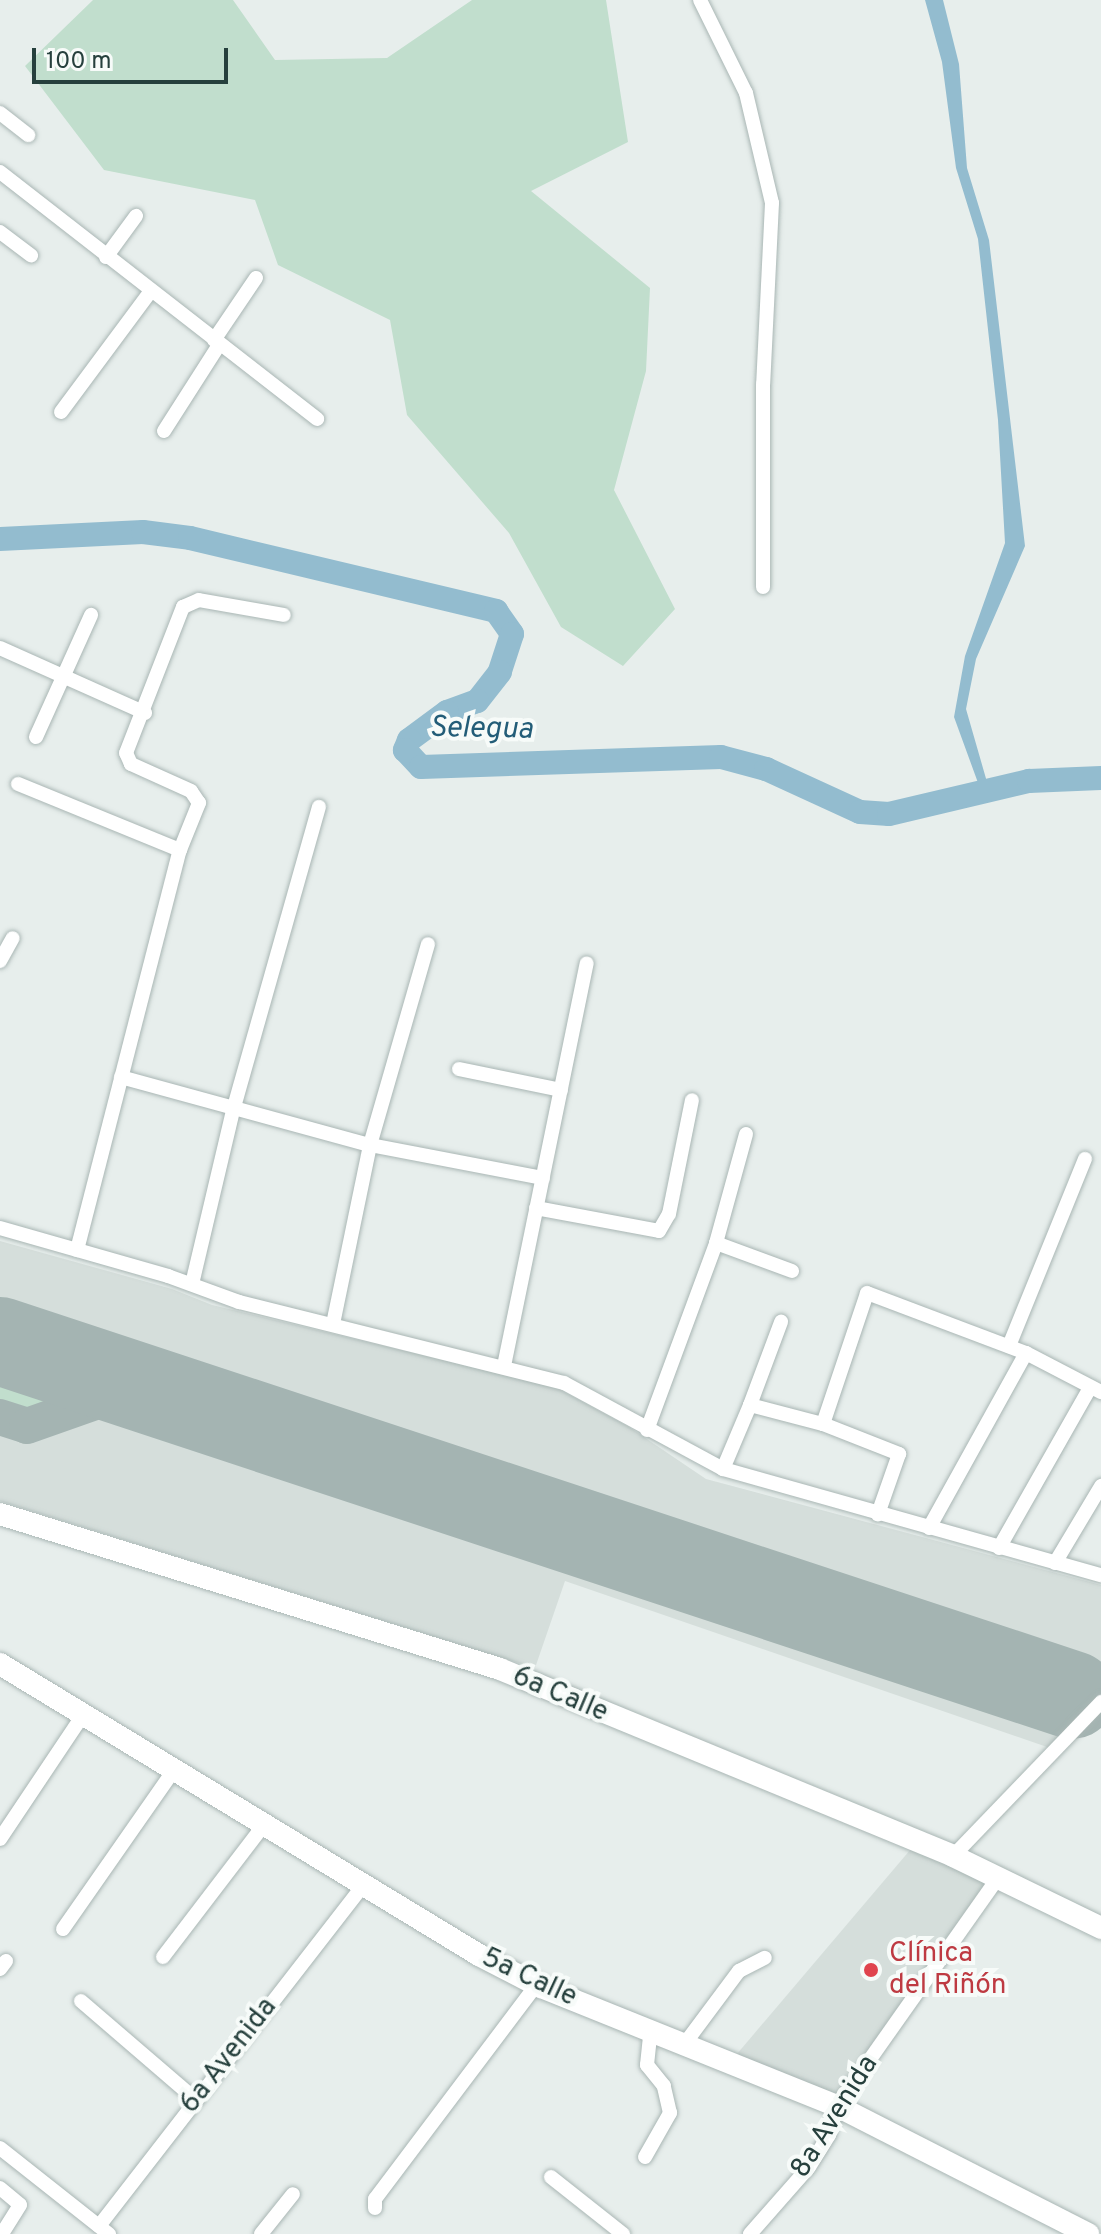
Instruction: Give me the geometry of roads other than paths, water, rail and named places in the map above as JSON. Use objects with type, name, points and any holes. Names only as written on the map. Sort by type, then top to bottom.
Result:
[{"type":"main road","name":"6a Calle","points":[[3,1520],[500,1669],[953,1856],[1101,1928]]},
{"type":"main road","name":"5a Calle","points":[[0,1664],[172,1773],[362,1887],[536,1985],[686,2042],[837,2106],[1073,2231]]},
{"type":"street","points":[[700,0],[746,93],[772,203],[763,384],[763,587]]},
{"type":"street","points":[[0,113],[28,135]]},
{"type":"street","points":[[3,180],[317,419]]},
{"type":"street","points":[[106,257],[136,216]]},
{"type":"street","points":[[0,232],[31,255]]},
{"type":"street","points":[[164,431],[256,278]]},
{"type":"street","points":[[61,412],[150,292]]},
{"type":"street","points":[[77,1250],[180,850],[198,796],[128,760],[183,607],[199,600],[284,615]]},
{"type":"street","points":[[36,737],[91,615]]},
{"type":"street","points":[[0,648],[65,674],[145,713]]},
{"type":"street","points":[[18,784],[180,850]]},
{"type":"street","points":[[192,1284],[234,1107],[319,807]]},
{"type":"street","points":[[0,961],[13,938]]},
{"type":"street","points":[[333,1324],[370,1145],[428,944]]},
{"type":"street","points":[[504,1366],[587,963]]},
{"type":"street","points":[[459,1069],[561,1090]]},
{"type":"street","points":[[121,1077],[370,1145],[543,1178]]},
{"type":"street","points":[[536,1208],[659,1231],[669,1214],[692,1100]]},
{"type":"street","points":[[647,1430],[716,1243],[746,1134]]},
{"type":"street","points":[[1009,1346],[1085,1159]]},
{"type":"street","points":[[0,1228],[192,1284],[239,1302],[564,1383],[610,1404],[647,1430],[723,1469],[1101,1575]]},
{"type":"street","points":[[716,1243],[792,1271]]},
{"type":"street","points":[[823,1424],[867,1293],[1026,1353],[1096,1390],[999,1548]]},
{"type":"street","points":[[723,1469],[781,1322]]},
{"type":"street","points":[[929,1528],[1026,1353]]},
{"type":"street","points":[[750,1405],[823,1424],[899,1454],[878,1514]]},
{"type":"street","points":[[1055,1563],[1101,1486]]},
{"type":"street","points":[[953,1856],[1101,1702]]},
{"type":"street","points":[[0,1839],[83,1715]]},
{"type":"street","points":[[63,1929],[172,1773]]},
{"type":"street","points":[[163,1957],[263,1826]]},
{"type":"street","name":"8a Avenida","points":[[750,2234],[809,2167],[829,2135],[837,2106],[997,1879]]},
{"type":"street","name":"6a Avenida","points":[[104,2230],[195,2099],[362,1887]]},
{"type":"street","points":[[686,2042],[739,1971],[765,1958]]},
{"type":"street","points":[[375,2208],[375,2199],[536,1985]]},
{"type":"street","points":[[81,2001],[195,2099]]},
{"type":"street","points":[[645,2157],[670,2113],[664,2086],[647,2065],[651,2029]]},
{"type":"street","points":[[0,2148],[104,2230]]},
{"type":"street","points":[[551,2177],[623,2234]]},
{"type":"street","points":[[0,2188],[20,2205],[2,2234]]},
{"type":"street","points":[[261,2234],[293,2194]]},
{"type":"water","points":[[925,0],[943,0],[959,64],[967,168],[989,240],[1025,546],[976,659],[966,709],[989,789],[981,791],[954,717],[965,656],[1005,543],[998,420],[978,239],[956,168],[942,62]]},
{"type":"waterway","name":"Selegua","points":[[0,539],[143,532],[190,538],[496,611],[512,634],[500,672],[477,701],[447,712],[409,740],[405,750],[421,767],[721,757],[766,769],[860,812],[889,814],[1029,781],[1101,778]]},
{"type":"place","name":"Clínica del Riñón","points":[[871,1970]]}]
